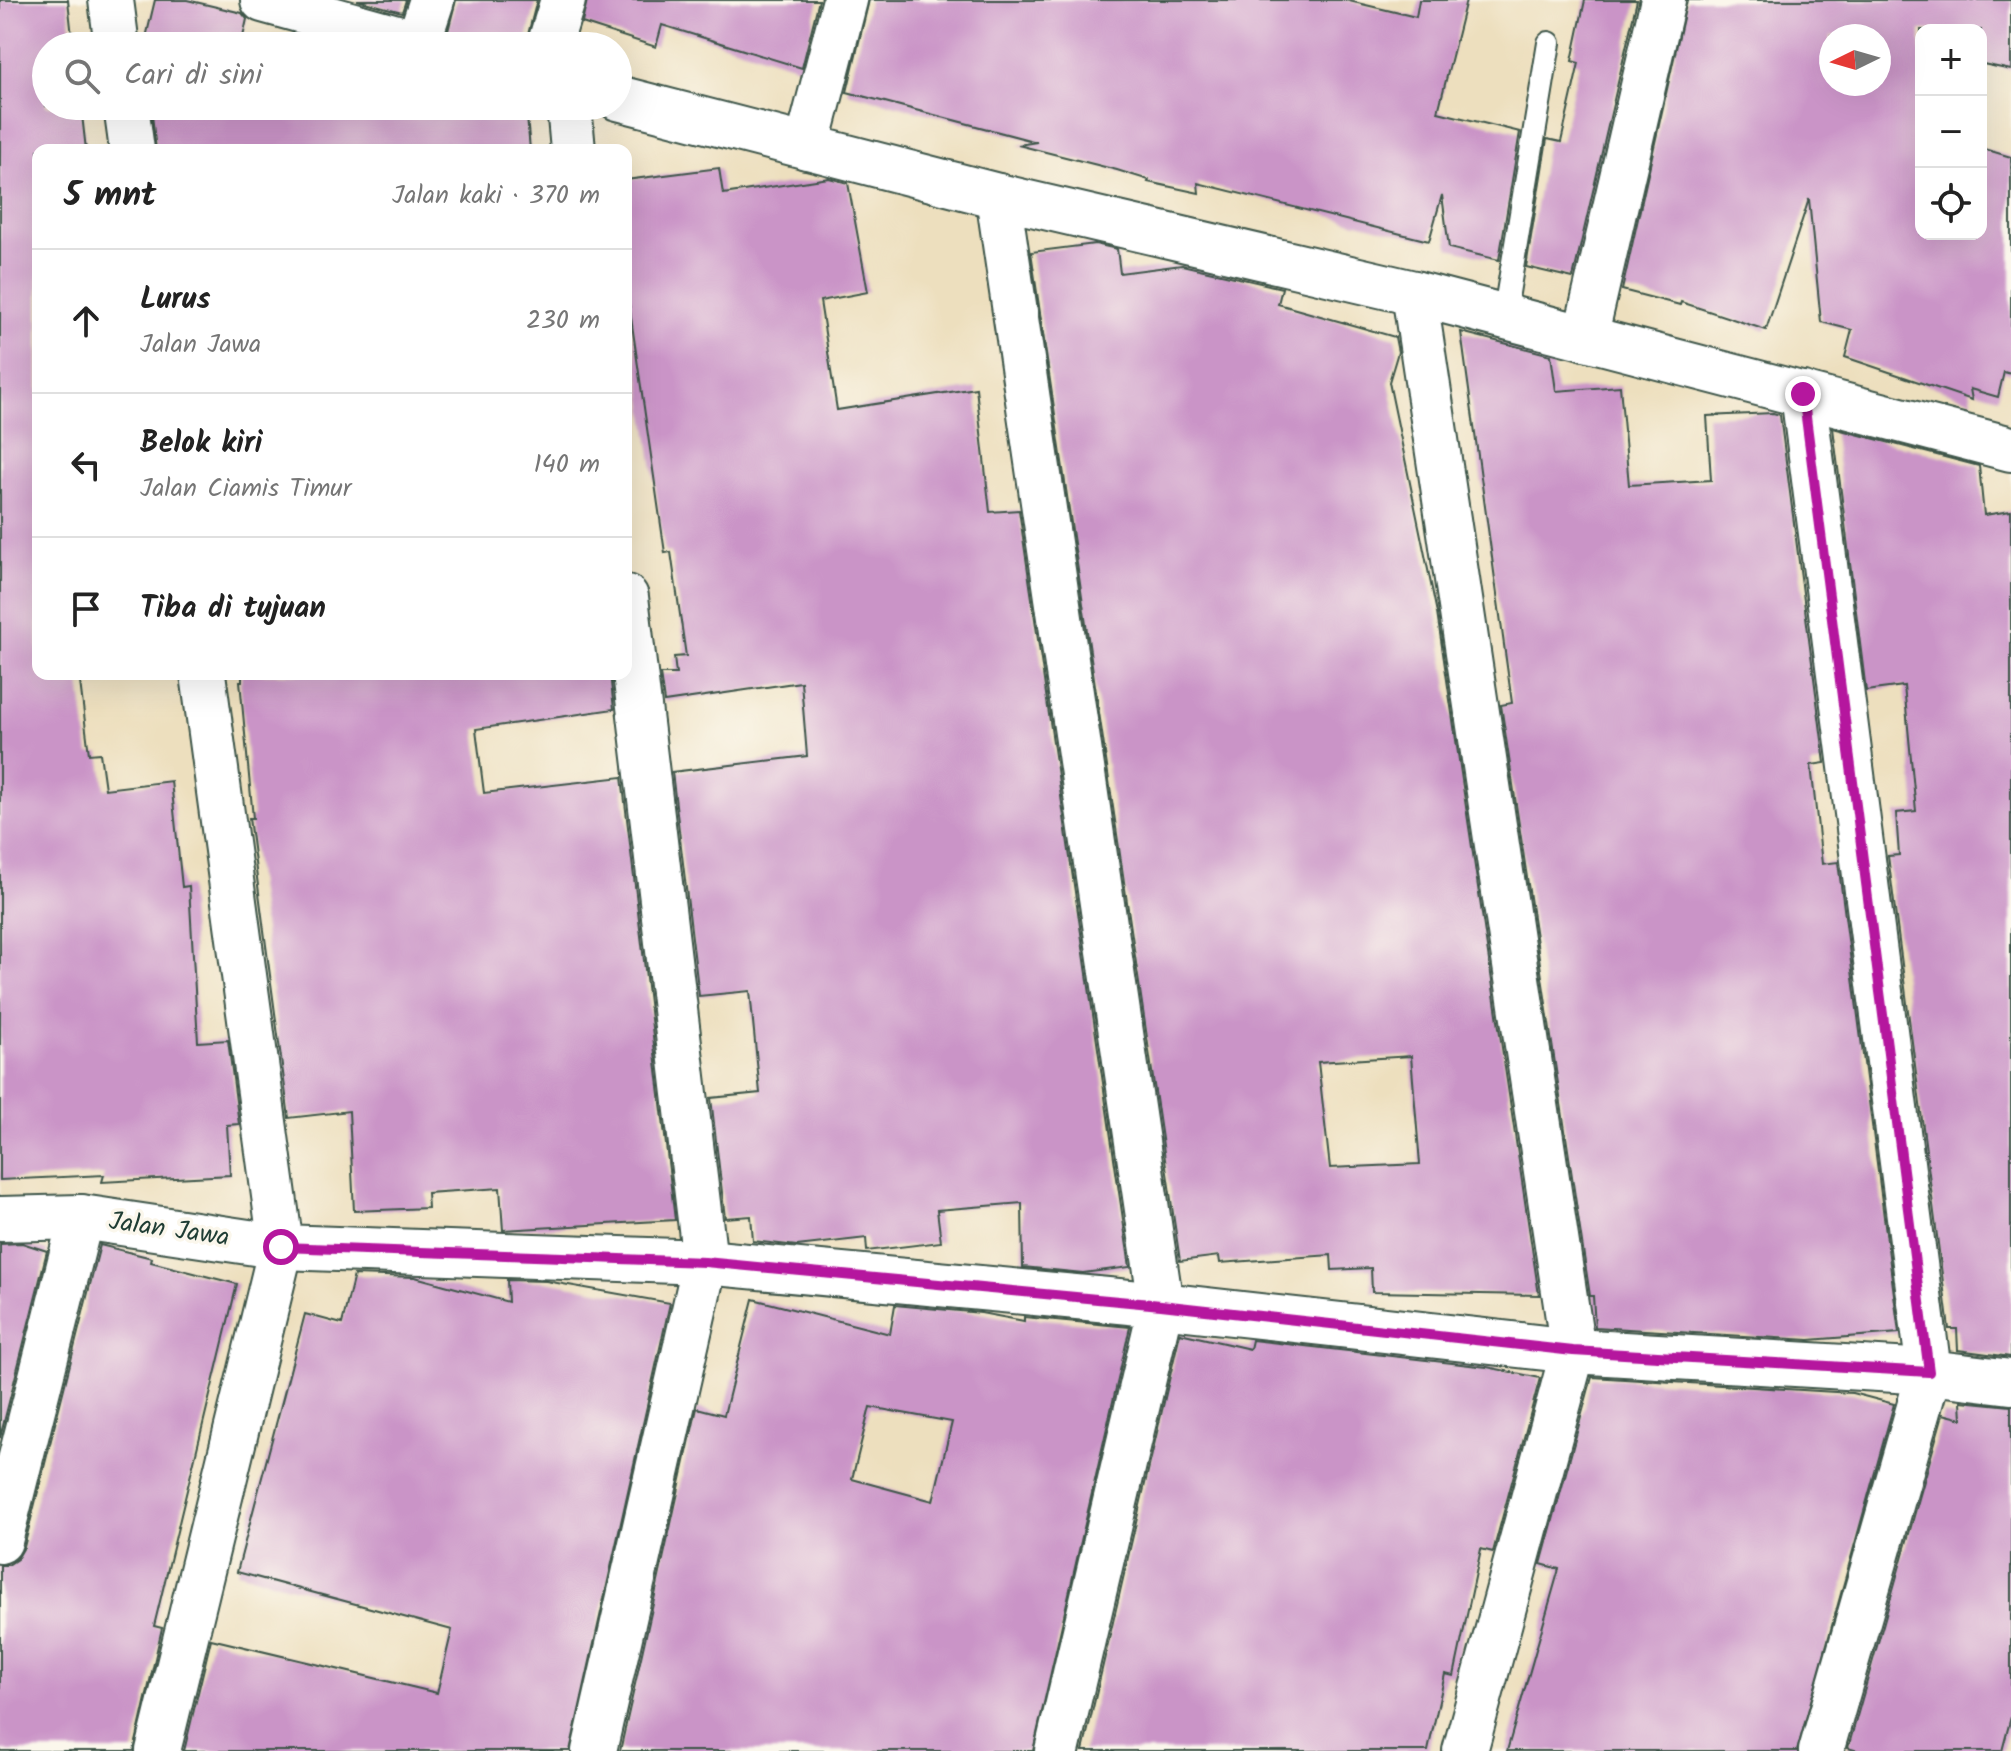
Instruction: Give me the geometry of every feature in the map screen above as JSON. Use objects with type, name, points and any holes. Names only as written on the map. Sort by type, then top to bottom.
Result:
[{"type":"street","points":[[111,0],[115,32]]},
{"type":"street","points":[[263,0],[377,32]]},
{"type":"street","points":[[426,32],[432,0]]},
{"type":"street","points":[[553,32],[563,0]]},
{"type":"street","points":[[807,147],[845,0]]},
{"type":"street","points":[[1585,338],[1663,0]]},
{"type":"street","points":[[632,102],[998,196],[1414,293],[2011,449]]},
{"type":"street","points":[[128,120],[131,144]]},
{"type":"street","points":[[570,120],[572,144]]},
{"type":"street","points":[[998,196],[1161,1305],[1057,1751]]},
{"type":"street","points":[[1414,293],[1573,1351],[1465,1751]]},
{"type":"street","points":[[1803,394],[1929,1372],[1821,1751]]},
{"type":"street","points":[[594,1751],[705,1262],[632,648]]},
{"type":"street","points":[[158,1751],[281,1247],[204,680]]},
{"type":"street","points":[[0,1541],[81,1217]]},
{"type":"street","name":"Jalan Jawa","points":[[0,1219],[81,1217],[281,1247],[705,1262],[1161,1305],[1573,1351],[1929,1372],[2011,1382]]},
{"type":"lane","points":[[1504,317],[1549,43]]},
{"type":"building","points":[[0,0],[68,0],[71,32],[32,32],[32,120],[83,120],[85,144],[32,144],[32,680],[80,680],[89,754],[100,753],[105,789],[171,781],[182,887],[189,886],[198,1042],[228,1040],[239,1124],[227,1125],[230,1175],[102,1182],[104,1175],[0,1180]]},
{"type":"building","points":[[155,0],[187,0],[242,13],[247,19],[244,32],[147,32]]},
{"type":"building","points":[[357,0],[406,0],[402,12]]},
{"type":"building","points":[[456,0],[537,0],[529,32],[448,31]]},
{"type":"building","points":[[587,0],[819,0],[802,68],[662,25],[656,47],[632,39],[632,32],[610,32],[582,23]]},
{"type":"building","points":[[869,0],[1345,0],[1416,17],[1419,0],[1466,0],[1438,112],[1520,132],[1499,260],[1449,248],[1442,195],[1429,241],[1198,183],[1199,193],[1148,182],[1117,170],[1018,145],[1037,142],[847,92]]},
{"type":"building","points":[[1585,0],[1637,0],[1573,278],[1526,267],[1547,139],[1561,142],[1579,63],[1572,61]]},
{"type":"building","points":[[1687,0],[2011,0],[2011,70],[1987,65],[1987,24],[1915,24],[1915,240],[1987,240],[1987,150],[2011,157],[2011,374],[2004,372],[1998,397],[1970,389],[1972,400],[1845,357],[1852,330],[1821,322],[1809,199],[1766,330],[1681,302],[1680,305],[1622,290]]},
{"type":"building","points":[[153,120],[527,120],[529,144],[155,144]]},
{"type":"building","points":[[719,168],[723,194],[829,178],[848,183],[868,292],[820,301],[837,410],[976,388],[990,512],[1019,510],[1130,1267],[1083,1273],[1023,1267],[1022,1203],[937,1210],[941,1242],[867,1251],[866,1238],[797,1246],[753,1241],[751,1216],[725,1218],[711,1098],[760,1093],[750,991],[699,996],[672,772],[807,756],[801,682],[664,702],[660,674],[676,674],[674,657],[686,656],[671,552],[665,553],[632,325],[632,179]]},
{"type":"building","points":[[1095,244],[1117,249],[1120,273],[1182,265],[1282,288],[1278,304],[1395,337],[1398,352],[1389,382],[1437,613],[1539,1295],[1372,1292],[1371,1268],[1332,1270],[1331,1255],[1220,1263],[1219,1256],[1180,1261],[1031,252]],"holes":[[[1411,1056],[1420,1164],[1330,1168],[1318,1062]]]},
{"type":"building","points":[[1461,332],[1551,355],[1556,391],[1620,386],[1629,485],[1711,480],[1707,416],[1780,415],[1825,763],[1811,765],[1822,864],[1838,862],[1899,1333],[1809,1340],[1595,1327],[1593,1296],[1590,1296],[1501,705],[1512,703]]},
{"type":"building","points":[[1833,428],[1979,466],[1984,515],[2011,511],[2011,1357],[1958,1350],[1957,1329],[1949,1329],[1888,856],[1899,855],[1896,813],[1916,811],[1904,686],[1866,691]]},
{"type":"building","points":[[611,680],[614,709],[476,729],[484,793],[622,777],[675,1220],[503,1230],[500,1188],[427,1193],[428,1208],[354,1211],[349,1111],[289,1118],[249,818],[253,818],[242,681]]},
{"type":"building","points":[[22,1243],[47,1251],[0,1438],[0,1244]]},
{"type":"building","points":[[100,1245],[237,1284],[154,1626],[162,1628],[134,1751],[0,1751],[0,1565],[8,1565],[17,1559],[24,1547]]},
{"type":"building","points":[[354,1275],[415,1277],[508,1302],[507,1280],[546,1281],[670,1303],[570,1751],[184,1751],[211,1639],[437,1693],[452,1630],[237,1572],[305,1314],[342,1324]]},
{"type":"building","points":[[753,1299],[890,1334],[895,1305],[981,1313],[1024,1321],[1024,1317],[1130,1327],[1033,1751],[620,1751],[697,1408],[724,1415]],"holes":[[[870,1407],[952,1422],[933,1501],[852,1479]]]},
{"type":"building","points":[[1180,1333],[1250,1349],[1252,1340],[1487,1367],[1540,1378],[1493,1552],[1481,1549],[1454,1676],[1445,1674],[1428,1751],[1083,1751]]},
{"type":"building","points":[[1592,1377],[1852,1393],[1894,1404],[1797,1751],[1507,1751],[1559,1569],[1541,1564]]},
{"type":"building","points":[[1961,1401],[2011,1406],[2011,1717],[2002,1751],[1858,1751],[1848,1748],[1943,1414],[1962,1419]]},
{"type":"route","points":[[281,1247],[705,1262],[1161,1305],[1573,1351],[1929,1372],[1803,394]]}]
